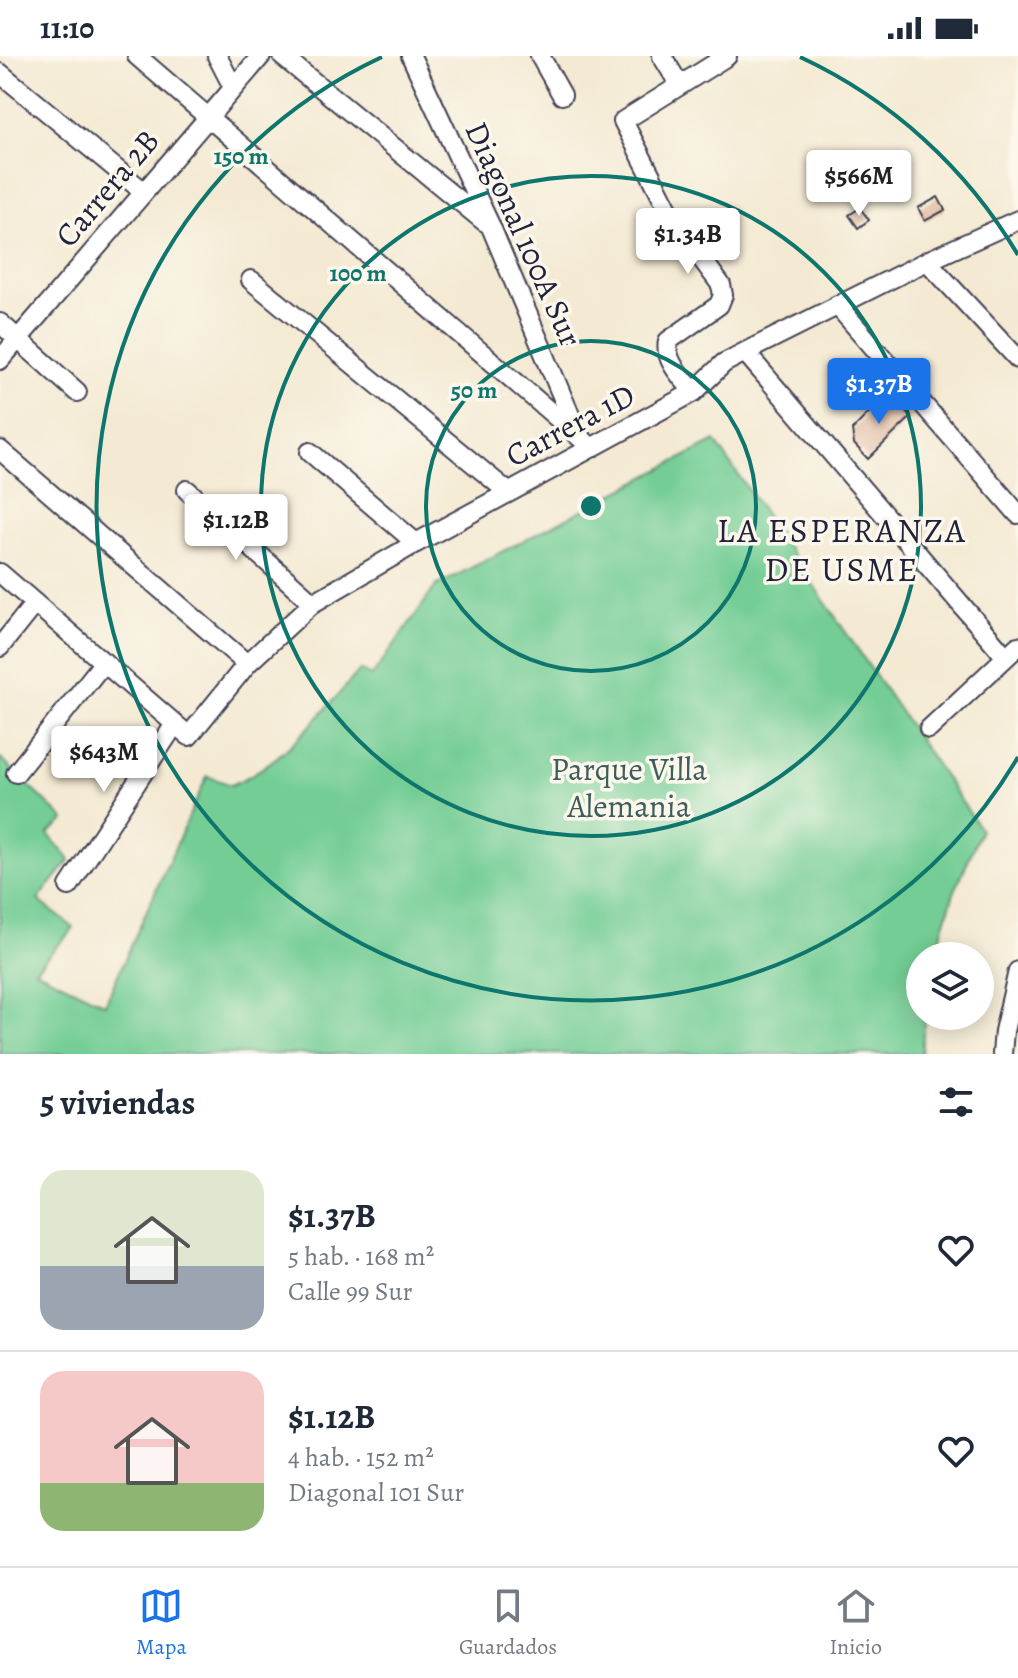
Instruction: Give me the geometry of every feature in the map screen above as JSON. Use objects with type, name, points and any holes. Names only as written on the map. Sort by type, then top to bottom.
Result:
[{"type":"street","points":[[137,56],[586,442]]},
{"type":"street","points":[[217,56],[233,87]]},
{"type":"street","name":"Carrera 2B","points":[[0,360],[261,56]]},
{"type":"street","points":[[282,56],[491,227]]},
{"type":"street","name":"Diagonal 100A Sur","points":[[411,56],[586,442]]},
{"type":"street","points":[[540,56],[562,95]]},
{"type":"street","points":[[662,56],[679,84]]},
{"type":"street","points":[[694,392],[669,359],[666,351],[668,341],[719,305],[723,295],[721,285],[676,224],[623,121],[727,56]]},
{"type":"street","points":[[0,73],[144,192]]},
{"type":"street","name":"Carrera 1D","points":[[69,886],[182,730],[313,603],[508,492],[586,442],[694,392],[724,363],[927,261],[1018,220]]},
{"type":"street","points":[[927,261],[1018,359]]},
{"type":"street","points":[[251,280],[508,492]]},
{"type":"street","points":[[837,305],[1018,514]]},
{"type":"street","points":[[0,323],[77,392]]},
{"type":"street","points":[[745,352],[1012,651],[929,729]]},
{"type":"street","points":[[0,450],[247,664]]},
{"type":"street","points":[[310,452],[416,543]]},
{"type":"street","points":[[187,490],[313,603]]},
{"type":"street","points":[[0,573],[182,730]]},
{"type":"street","points":[[0,647],[35,603]]},
{"type":"street","points":[[16,773],[104,662]]},
{"type":"street","points":[[1002,1054],[1018,971]]},
{"type":"green space","name":"Parque Villa Alemania","points":[[715,441],[981,830],[954,893],[938,942],[906,942],[906,1030],[924,1030],[921,1054],[0,1054],[0,758],[65,820],[48,834],[70,860],[38,900],[74,928],[35,970],[105,1004],[207,776],[231,785],[269,764],[286,750],[360,670],[372,676],[436,586]]},
{"type":"building","points":[[938,197],[945,210],[925,221],[918,208]]},
{"type":"building","points":[[860,208],[869,220],[858,228],[849,215]]},
{"type":"building","points":[[887,394],[911,417],[868,459],[854,444],[852,430]]},
{"type":"district","name":"LA ESPERANZA DE USME","points":[[842,550]]}]
